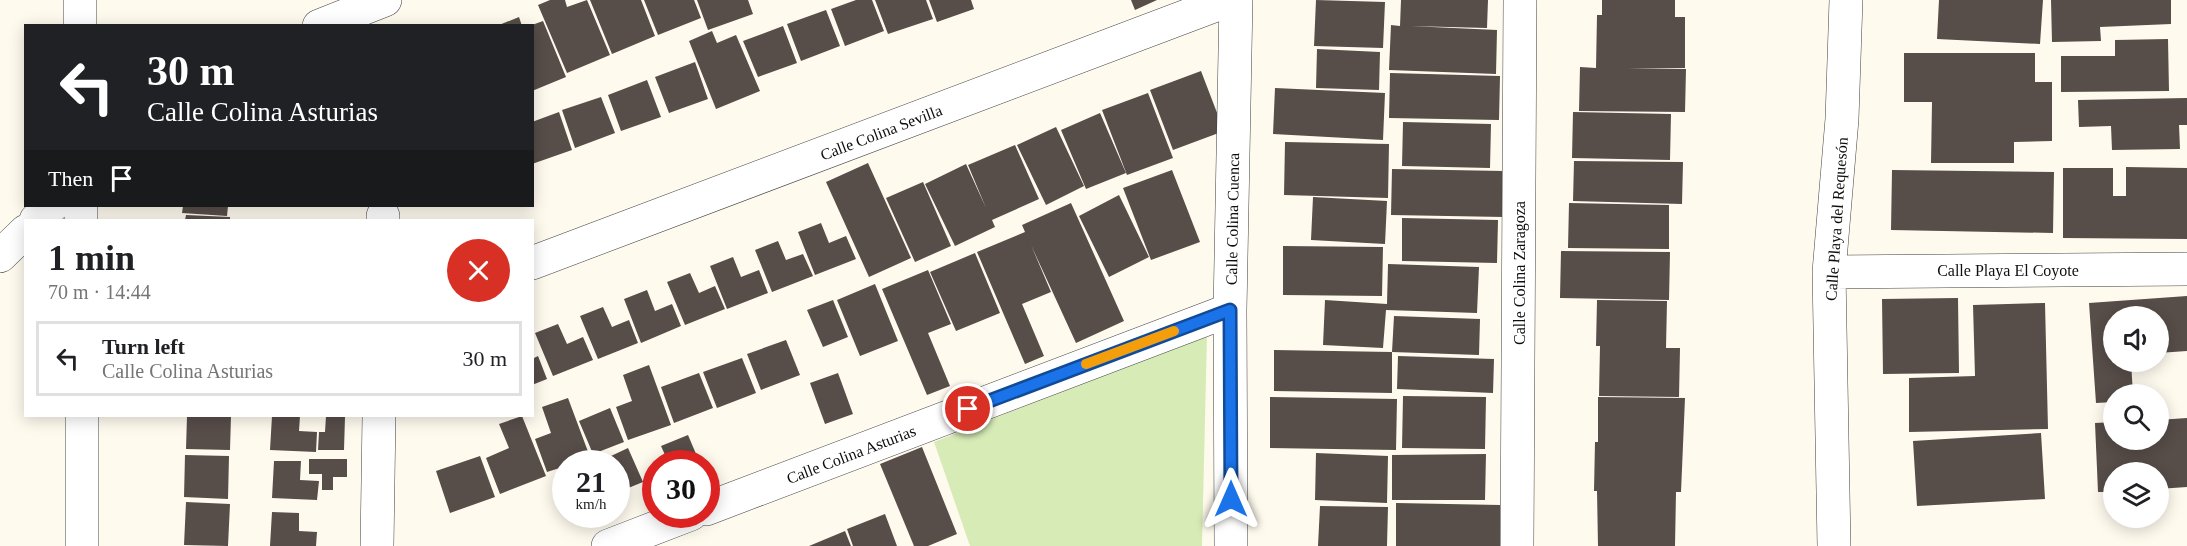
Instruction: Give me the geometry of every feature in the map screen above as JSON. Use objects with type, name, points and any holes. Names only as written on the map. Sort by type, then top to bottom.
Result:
[{"type":"street","points":[[80,0],[80,24]]},
{"type":"street","points":[[324,24],[385,0]]},
{"type":"street","name":"Calle Colina Sevilla","points":[[534,262],[1229,0]]},
{"type":"street","name":"Calle Colina Cuenca","points":[[1231,546],[1230,310],[1236,0]]},
{"type":"street","name":"Calle Colina Zaragoza","points":[[1517,546],[1520,0]]},
{"type":"street","name":"Calle Playa del Requesón","points":[[1834,546],[1829,272],[1842,119],[1846,0]]},
{"type":"street","points":[[37,219],[51,207]]},
{"type":"street","points":[[0,256],[24,233]]},
{"type":"street","name":"Calle Playa El Coyote","points":[[1829,272],[2187,269]]},
{"type":"street","name":"Calle Colina Asturias","points":[[720,504],[1230,310]]},
{"type":"street","points":[[82,417],[82,546]]},
{"type":"street","points":[[377,546],[379,417]]},
{"type":"street","points":[[608,546],[655,528]]},
{"type":"green space","points":[[1207,334],[1202,546],[970,546],[934,442]]},
{"type":"building","points":[[550,0],[565,0],[567,7],[587,0],[610,55],[567,73],[538,5]]},
{"type":"building","points":[[590,0],[641,0],[655,36],[612,54]]},
{"type":"building","points":[[644,0],[694,0],[701,18],[658,35]]},
{"type":"building","points":[[697,0],[748,0],[753,14],[708,30]]},
{"type":"building","points":[[856,0],[872,0],[884,31],[845,46],[831,9]]},
{"type":"building","points":[[875,0],[926,0],[933,19],[888,34]]},
{"type":"building","points":[[929,0],[971,0],[974,9],[937,22]]},
{"type":"building","points":[[1131,0],[1157,0],[1135,10]]},
{"type":"building","points":[[1316,0],[1385,2],[1383,48],[1314,46]]},
{"type":"building","points":[[1401,0],[1488,0],[1487,28],[1410,26],[1497,30],[1496,74],[1389,70],[1391,25],[1400,26]]},
{"type":"building","points":[[1602,0],[1675,0],[1675,17],[1685,17],[1685,68],[1627,68],[1686,69],[1685,112],[1579,111],[1580,67],[1596,68],[1597,15],[1602,15]]},
{"type":"building","points":[[1939,0],[2043,0],[2040,44],[1937,39]]},
{"type":"building","points":[[2051,0],[2171,0],[2171,24],[2100,27],[2101,41],[2052,42]]},
{"type":"building","points":[[826,10],[840,46],[801,61],[787,24]]},
{"type":"building","points":[[519,17],[521,24],[502,24]]},
{"type":"building","points":[[543,21],[566,77],[534,90],[534,24]]},
{"type":"building","points":[[783,26],[797,63],[758,77],[743,41]]},
{"type":"building","points":[[712,31],[717,43],[736,35],[760,91],[716,109],[689,41]]},
{"type":"building","points":[[2168,39],[2169,91],[2061,92],[2061,56],[2115,56],[2115,40]]},
{"type":"building","points":[[1317,49],[1380,52],[1379,90],[1316,88]]},
{"type":"building","points":[[1904,53],[2035,53],[2035,82],[2052,82],[2052,141],[2014,142],[2014,163],[1931,163],[1932,102],[1904,102]]},
{"type":"building","points":[[695,62],[708,99],[669,113],[655,77]]},
{"type":"building","points":[[1201,71],[1224,131],[1173,150],[1150,90]]},
{"type":"building","points":[[1390,73],[1500,76],[1499,120],[1389,118]]},
{"type":"building","points":[[647,80],[661,117],[621,131],[608,95]]},
{"type":"building","points":[[1275,88],[1385,93],[1383,140],[1273,134]]},
{"type":"building","points":[[1148,93],[1173,158],[1127,175],[1102,110]]},
{"type":"building","points":[[601,97],[615,133],[575,148],[562,110]]},
{"type":"building","points":[[2187,98],[2187,125],[2179,125],[2180,149],[2112,150],[2111,126],[2079,127],[2078,100]]},
{"type":"building","points":[[559,112],[572,150],[534,163],[534,121]]},
{"type":"building","points":[[1573,112],[1671,114],[1670,160],[1572,158]]},
{"type":"building","points":[[1100,113],[1126,173],[1086,189],[1061,130]]},
{"type":"building","points":[[1403,122],[1491,124],[1490,168],[1402,166]]},
{"type":"building","points":[[1056,127],[1084,186],[1046,205],[1017,145]]},
{"type":"building","points":[[1285,142],[1389,144],[1388,198],[1284,195]]},
{"type":"building","points":[[1015,145],[1039,199],[992,220],[995,227],[955,246],[925,184],[966,164],[986,208],[968,165]]},
{"type":"building","points":[[1574,161],[1683,162],[1682,204],[1573,201]]},
{"type":"building","points":[[868,163],[911,258],[869,277],[826,182]]},
{"type":"building","points":[[2126,167],[2187,168],[2187,239],[2063,238],[2063,168],[2113,168],[2113,196],[2126,196]]},
{"type":"building","points":[[1392,169],[1504,171],[1504,217],[1391,215]]},
{"type":"building","points":[[1172,170],[1200,242],[1151,260],[1123,188]]},
{"type":"building","points":[[1892,170],[2054,172],[2053,233],[1891,230]]},
{"type":"building","points":[[923,182],[951,246],[915,262],[886,198]]},
{"type":"building","points":[[1119,195],[1149,257],[1109,277],[1079,216]]},
{"type":"building","points":[[1313,197],[1387,201],[1385,244],[1311,240]]},
{"type":"building","points":[[1071,203],[1124,321],[1076,343],[1031,245],[1051,292],[1022,304],[1044,356],[1025,364],[977,252],[1025,232],[1022,225]]},
{"type":"building","points":[[1569,203],[1669,205],[1669,249],[1568,248]]},
{"type":"building","points":[[183,207],[228,207],[227,216],[182,213]]},
{"type":"building","points":[[186,215],[230,217],[230,219],[185,219]]},
{"type":"building","points":[[1402,218],[1498,220],[1497,263],[1402,261]]},
{"type":"building","points":[[821,223],[829,243],[846,236],[856,259],[815,275],[798,232]]},
{"type":"building","points":[[778,241],[786,260],[803,254],[813,276],[772,292],[755,250]]},
{"type":"building","points":[[1283,246],[1383,247],[1382,296],[1283,295]]},
{"type":"building","points":[[1561,251],[1670,252],[1669,300],[1560,298]]},
{"type":"building","points":[[975,253],[1000,313],[956,331],[930,272]]},
{"type":"building","points":[[733,257],[741,277],[759,270],[768,293],[727,309],[710,266]]},
{"type":"building","points":[[1388,264],[1479,267],[1477,313],[1386,310],[1383,348],[1323,345],[1325,300],[1387,304]]},
{"type":"building","points":[[928,270],[951,324],[928,333],[950,386],[927,395],[882,289]]},
{"type":"building","points":[[690,273],[699,293],[715,286],[725,309],[685,325],[667,282]]},
{"type":"building","points":[[875,284],[898,341],[860,356],[837,300]]},
{"type":"building","points":[[647,290],[655,311],[672,304],[681,326],[641,343],[624,299]]},
{"type":"building","points":[[2187,296],[2187,351],[2169,352],[2169,306],[2103,306],[2103,372],[2132,372],[2132,384],[2103,384],[2103,403],[2096,403],[2089,303]]},
{"type":"building","points":[[1958,298],[1959,373],[1883,374],[1882,299]]},
{"type":"building","points":[[833,300],[848,337],[823,347],[807,310]]},
{"type":"building","points":[[1597,300],[1667,301],[1666,348],[1680,348],[1679,397],[1599,396],[1600,346],[1596,346]]},
{"type":"building","points":[[2045,303],[2048,429],[1909,432],[1909,378],[1975,376],[1973,305]]},
{"type":"building","points":[[603,307],[612,327],[629,320],[638,343],[598,359],[580,316]]},
{"type":"building","points":[[1394,316],[1480,319],[1479,355],[1392,352]]},
{"type":"building","points":[[558,324],[567,344],[583,337],[593,360],[553,376],[535,333]]},
{"type":"building","points":[[786,340],[800,375],[761,390],[747,354]]},
{"type":"building","points":[[1274,350],[1392,352],[1392,393],[1274,391]]},
{"type":"building","points":[[538,356],[547,379],[534,384],[534,358]]},
{"type":"building","points":[[1398,356],[1494,359],[1493,393],[1397,389]]},
{"type":"building","points":[[742,358],[756,393],[717,408],[703,372]]},
{"type":"building","points":[[649,365],[671,425],[628,440],[616,407],[632,401],[623,375]]},
{"type":"building","points":[[699,373],[713,408],[674,423],[661,387]]},
{"type":"building","points":[[838,373],[853,414],[825,424],[810,383]]},
{"type":"building","points":[[1403,396],[1486,397],[1485,449],[1402,448]]},
{"type":"building","points":[[1270,397],[1397,399],[1396,450],[1270,448]]},
{"type":"building","points":[[1598,397],[1685,398],[1681,492],[1676,492],[1675,546],[1598,546],[1597,491],[1594,491],[1595,442],[1598,442]]},
{"type":"building","points":[[568,398],[587,450],[552,450],[552,470],[547,472],[535,439],[551,433],[542,407]]},
{"type":"building","points":[[610,408],[624,442],[603,450],[591,450],[579,421]]},
{"type":"building","points":[[187,417],[231,417],[230,450],[186,449]]},
{"type":"building","points":[[272,417],[300,417],[299,431],[317,432],[316,452],[270,450]]},
{"type":"building","points":[[326,417],[345,417],[344,450],[318,450],[319,432],[325,432]]},
{"type":"building","points":[[522,417],[546,476],[500,494],[486,458],[509,448],[499,424]]},
{"type":"building","points":[[2187,418],[2187,487],[2169,488],[2169,462],[2103,462],[2103,492],[2098,492],[2095,423],[2103,423],[2103,450],[2169,450],[2169,419]]},
{"type":"building","points":[[2041,433],[2045,499],[1917,506],[1913,441]]},
{"type":"building","points":[[688,435],[694,450],[663,450],[661,446]]},
{"type":"building","points":[[922,447],[957,534],[928,546],[914,546],[880,464]]},
{"type":"building","points":[[630,453],[642,480],[642,482],[630,487]]},
{"type":"building","points":[[1316,453],[1388,456],[1387,503],[1315,500]]},
{"type":"building","points":[[1486,454],[1485,500],[1392,500],[1392,455]]},
{"type":"building","points":[[185,455],[229,456],[228,499],[184,497]]},
{"type":"building","points":[[480,456],[495,497],[450,513],[436,471]]},
{"type":"building","points":[[309,459],[347,459],[347,477],[333,477],[333,490],[322,490],[322,474],[309,474]]},
{"type":"building","points":[[274,461],[301,461],[300,480],[319,481],[317,500],[272,498]]},
{"type":"building","points":[[186,502],[230,504],[228,546],[184,545]]},
{"type":"building","points":[[1396,503],[1500,505],[1500,546],[1396,546]]},
{"type":"building","points":[[1320,506],[1388,507],[1387,546],[1318,546]]},
{"type":"building","points":[[272,512],[299,513],[299,531],[317,532],[316,546],[270,546]]},
{"type":"building","points":[[885,514],[897,546],[853,546],[847,529]]},
{"type":"building","points":[[845,531],[851,546],[809,546]]},
{"type":"slow traffic","points":[[1086,364],[1174,331]]},
{"type":"route","points":[[968,409],[1230,310],[1231,499]]}]
